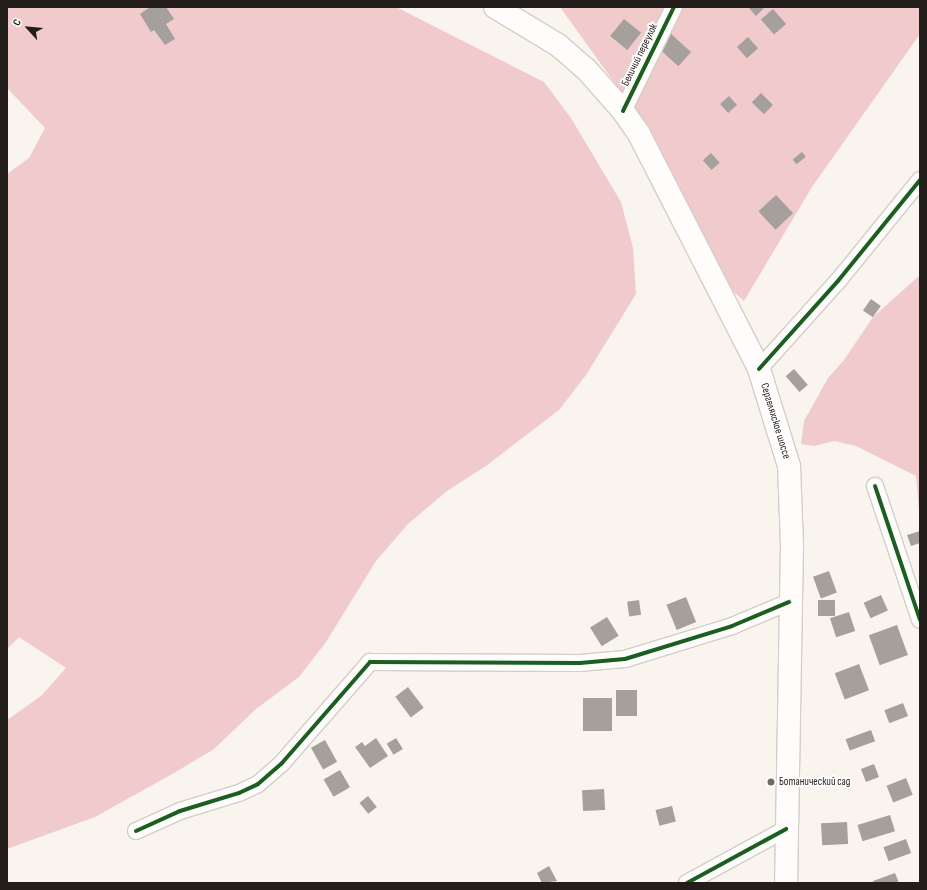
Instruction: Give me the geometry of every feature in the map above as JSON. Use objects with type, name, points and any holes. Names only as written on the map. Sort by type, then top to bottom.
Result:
[{"type":"main road","name":"Сергеляхское шоссе","points":[[495,7],[558,44],[586,69],[623,111],[638,134],[759,369],[789,466],[792,544],[789,602],[786,883]]},
{"type":"street","name":"Беличий переулок","points":[[623,111],[674,7]]},
{"type":"street","points":[[759,369],[838,280],[920,180]]},
{"type":"street","points":[[875,486],[920,620]]},
{"type":"street","points":[[136,831],[180,810],[239,793],[258,784],[282,763],[370,662],[580,663],[625,659],[732,626],[789,602]]},
{"type":"street","points":[[687,883],[786,829]]},
{"type":"shaded area","points":[[7,7],[396,7],[544,82],[571,118],[621,202],[633,248],[636,294],[586,375],[559,410],[486,466],[447,491],[408,524],[376,561],[326,642],[299,677],[256,709],[214,749],[174,773],[95,817],[7,849],[7,720],[41,696],[66,668],[19,637],[7,649],[7,174],[29,158],[45,128],[7,88]]},
{"type":"shaded area","points":[[560,7],[920,7],[920,34],[812,187],[744,301],[718,278],[647,128]]},
{"type":"shaded area","points":[[920,275],[920,522],[916,476],[856,446],[834,441],[814,446],[801,444],[804,421],[828,378],[844,360],[873,317]]},
{"type":"building","points":[[150,7],[166,7],[174,19],[166,24],[175,39],[165,45],[154,30],[151,32],[140,14]]},
{"type":"building","points":[[748,7],[765,7],[756,16]]},
{"type":"building","points":[[773,9],[786,24],[774,35],[761,19]]},
{"type":"building","points":[[624,19],[641,33],[627,50],[610,36]]},
{"type":"building","points":[[671,34],[691,52],[678,66],[658,48]]},
{"type":"building","points":[[748,37],[758,48],[747,58],[737,47]]},
{"type":"building","points":[[761,93],[773,105],[764,114],[752,102]]},
{"type":"building","points":[[729,96],[737,105],[728,113],[720,104]]},
{"type":"building","points":[[802,152],[806,157],[796,164],[793,160]]},
{"type":"building","points":[[711,153],[720,163],[712,170],[703,160]]},
{"type":"building","points":[[776,195],[793,213],[775,230],[758,211]]},
{"type":"building","points":[[871,299],[881,306],[873,317],[863,310]]},
{"type":"building","points":[[794,369],[808,385],[799,392],[786,376]]},
{"type":"building","points":[[920,531],[920,543],[911,546],[907,535]]},
{"type":"building","points":[[829,571],[837,593],[821,598],[813,577]]},
{"type":"building","points":[[881,595],[888,611],[871,618],[864,603]]},
{"type":"building","points":[[686,597],[696,622],[677,630],[667,605]]},
{"type":"building","points":[[639,600],[641,615],[629,617],[627,602]]},
{"type":"building","points":[[818,600],[835,600],[835,616],[818,616]]},
{"type":"building","points":[[849,612],[855,631],[836,637],[830,618]]},
{"type":"building","points":[[607,617],[619,636],[602,646],[590,628]]},
{"type":"building","points":[[897,625],[908,655],[880,665],[869,635]]},
{"type":"building","points":[[859,664],[869,690],[845,699],[835,673]]},
{"type":"building","points":[[408,687],[424,708],[411,717],[395,697]]},
{"type":"building","points":[[616,690],[637,690],[637,716],[616,716]]},
{"type":"building","points":[[583,698],[612,698],[612,731],[583,731]]},
{"type":"building","points":[[903,703],[908,716],[889,723],[884,710]]},
{"type":"building","points":[[871,730],[875,741],[850,751],[846,739]]},
{"type":"building","points":[[376,738],[388,756],[370,768],[355,747],[362,742],[365,746]]},
{"type":"building","points":[[396,738],[403,749],[394,755],[387,744]]},
{"type":"building","points":[[325,740],[337,762],[323,770],[311,748]]},
{"type":"building","points":[[874,764],[879,777],[866,782],[861,769]]},
{"type":"building","points":[[340,770],[350,787],[334,797],[324,780]]},
{"type":"building","points":[[906,778],[913,795],[893,803],[887,786]]},
{"type":"building","points":[[604,789],[605,810],[583,811],[582,790]]},
{"type":"building","points":[[368,796],[377,807],[368,814],[359,803]]},
{"type":"building","points":[[672,806],[676,822],[659,826],[656,810]]},
{"type":"building","points":[[890,815],[895,831],[862,841],[857,825]]},
{"type":"building","points":[[847,822],[848,844],[822,845],[821,823]]},
{"type":"building","points":[[906,839],[911,853],[889,861],[883,847]]},
{"type":"building","points":[[549,866],[557,881],[542,883],[537,873]]},
{"type":"building","points":[[895,873],[899,883],[873,883],[873,881]]},
{"type":"cycle path","points":[[623,111],[674,7]]},
{"type":"cycle path","points":[[759,369],[838,281],[920,180]]},
{"type":"cycle path","points":[[875,486],[920,620]]},
{"type":"cycle path","points":[[136,831],[180,811],[239,793],[258,784],[282,763],[370,662],[580,663],[625,659],[732,626],[789,602]]},
{"type":"cycle path","points":[[687,883],[786,829]]},
{"type":"place","name":"Ботанический сад","points":[[771,782]]}]
